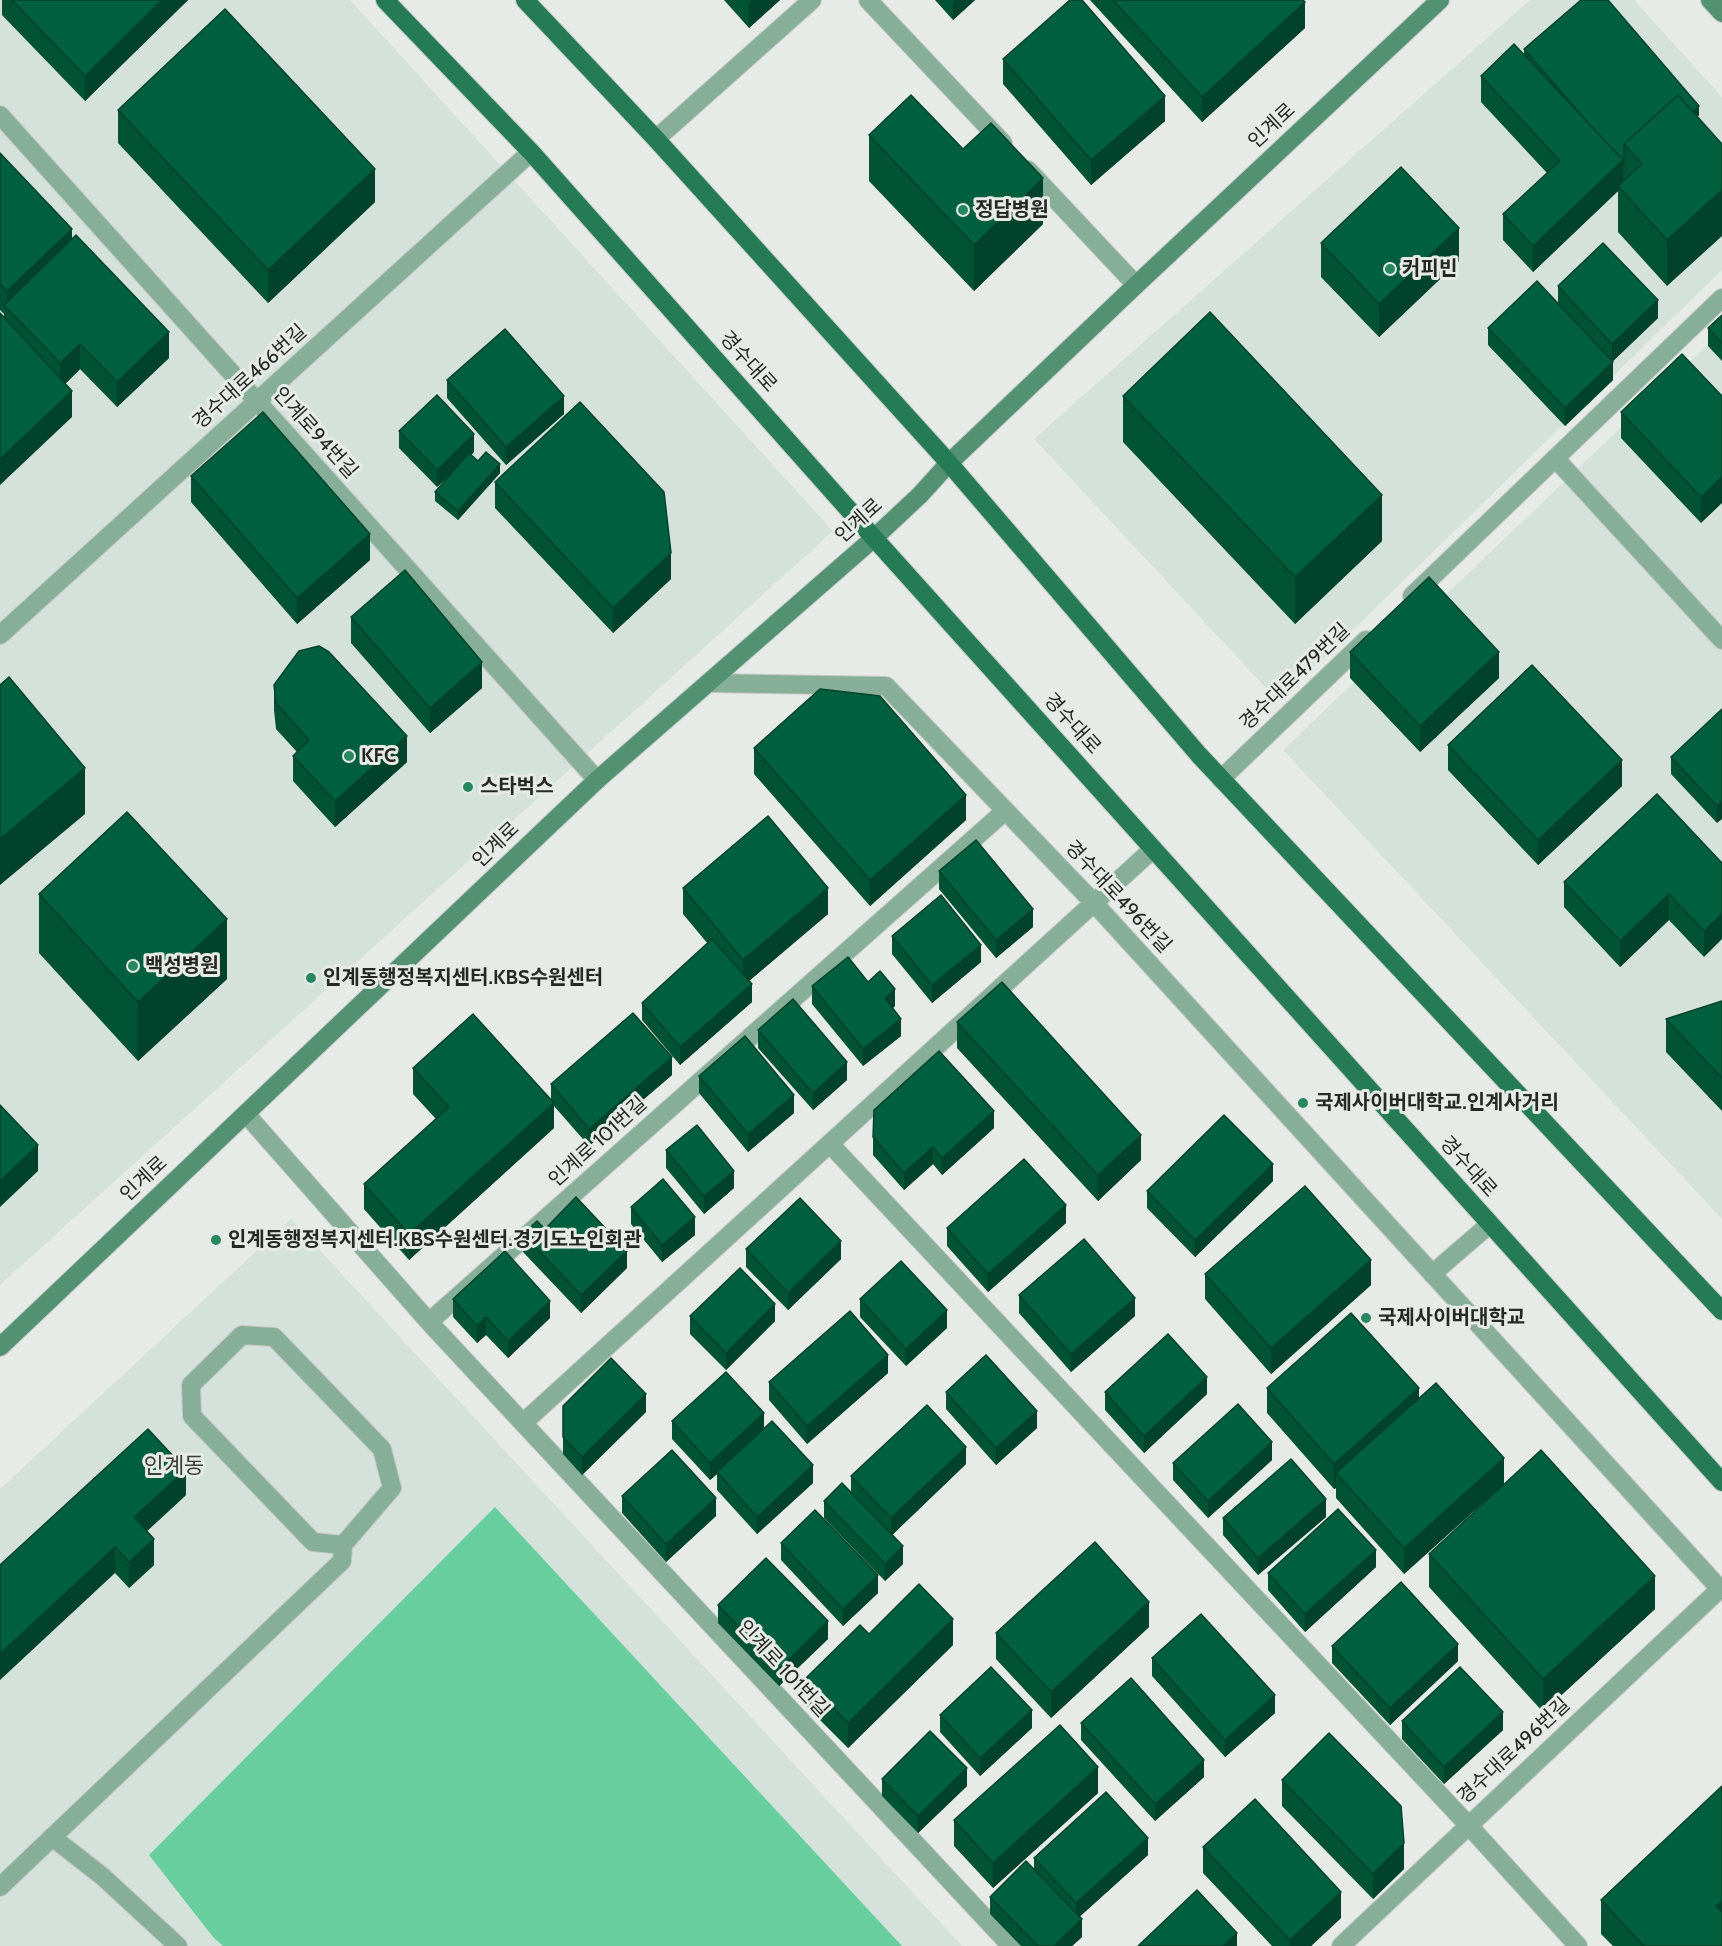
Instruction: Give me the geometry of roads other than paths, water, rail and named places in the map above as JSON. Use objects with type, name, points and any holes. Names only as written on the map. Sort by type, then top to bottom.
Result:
[{"type":"main road","name":"경수대로","points":[[385,0],[531,152],[874,538],[1722,1482]]},
{"type":"main road","points":[[525,0],[656,139],[949,463],[1198,755],[1722,1311]]},
{"type":"street","points":[[656,139],[812,0]]},
{"type":"street","points":[[868,0],[1136,285]]},
{"type":"street","name":"인계로","points":[[0,1347],[597,780],[874,538],[920,495],[949,463],[1440,0]]},
{"type":"street","points":[[1710,0],[1722,13]]},
{"type":"street","name":"인계로94번길","points":[[0,115],[597,780]]},
{"type":"street","name":"경수대로466번길","points":[[0,635],[531,152]]},
{"type":"street","points":[[1401,606],[1722,297]]},
{"type":"street","points":[[1555,458],[1722,640]]},
{"type":"street","name":"경수대로479번길","points":[[1221,780],[1375,631]]},
{"type":"street","name":"경수대로496번길","points":[[708,683],[886,686],[1094,903],[1721,1588],[1341,1946]]},
{"type":"street","name":"인계로 101번길","points":[[1005,811],[429,1323],[1011,1946]]},
{"type":"street","points":[[523,1423],[1153,849]]},
{"type":"street","points":[[246,1114],[429,1323]]},
{"type":"street","points":[[830,1144],[1468,1825],[1578,1946]]},
{"type":"street","points":[[1432,1274],[1490,1224]]},
{"type":"street","points":[[0,1887],[342,1561],[343,1545],[392,1488],[382,1449],[274,1337],[242,1335],[191,1385],[192,1416],[313,1542],[343,1545]]},
{"type":"street","points":[[52,1837],[102,1876],[178,1946]]},
{"type":"place","name":"정답병원","points":[[963,210]]},
{"type":"place","name":"커피빈","points":[[1390,269]]},
{"type":"place","name":"KFC","points":[[349,756]]},
{"type":"place","name":"스타벅스","points":[[468,787]]},
{"type":"place","name":"백성병원","points":[[133,966]]},
{"type":"place","name":"인계동행정복지센터.KBS수원센터","points":[[311,978]]},
{"type":"place","name":"국제사이버대학교.인계사거리","points":[[1303,1103]]},
{"type":"place","name":"인계동행정복지센터.KBS수원센터.경기도노인회관","points":[[216,1240]]},
{"type":"place","name":"국제사이버대학교","points":[[1366,1318]]},
{"type":"district","name":"인계동","points":[[174,1467]]}]
